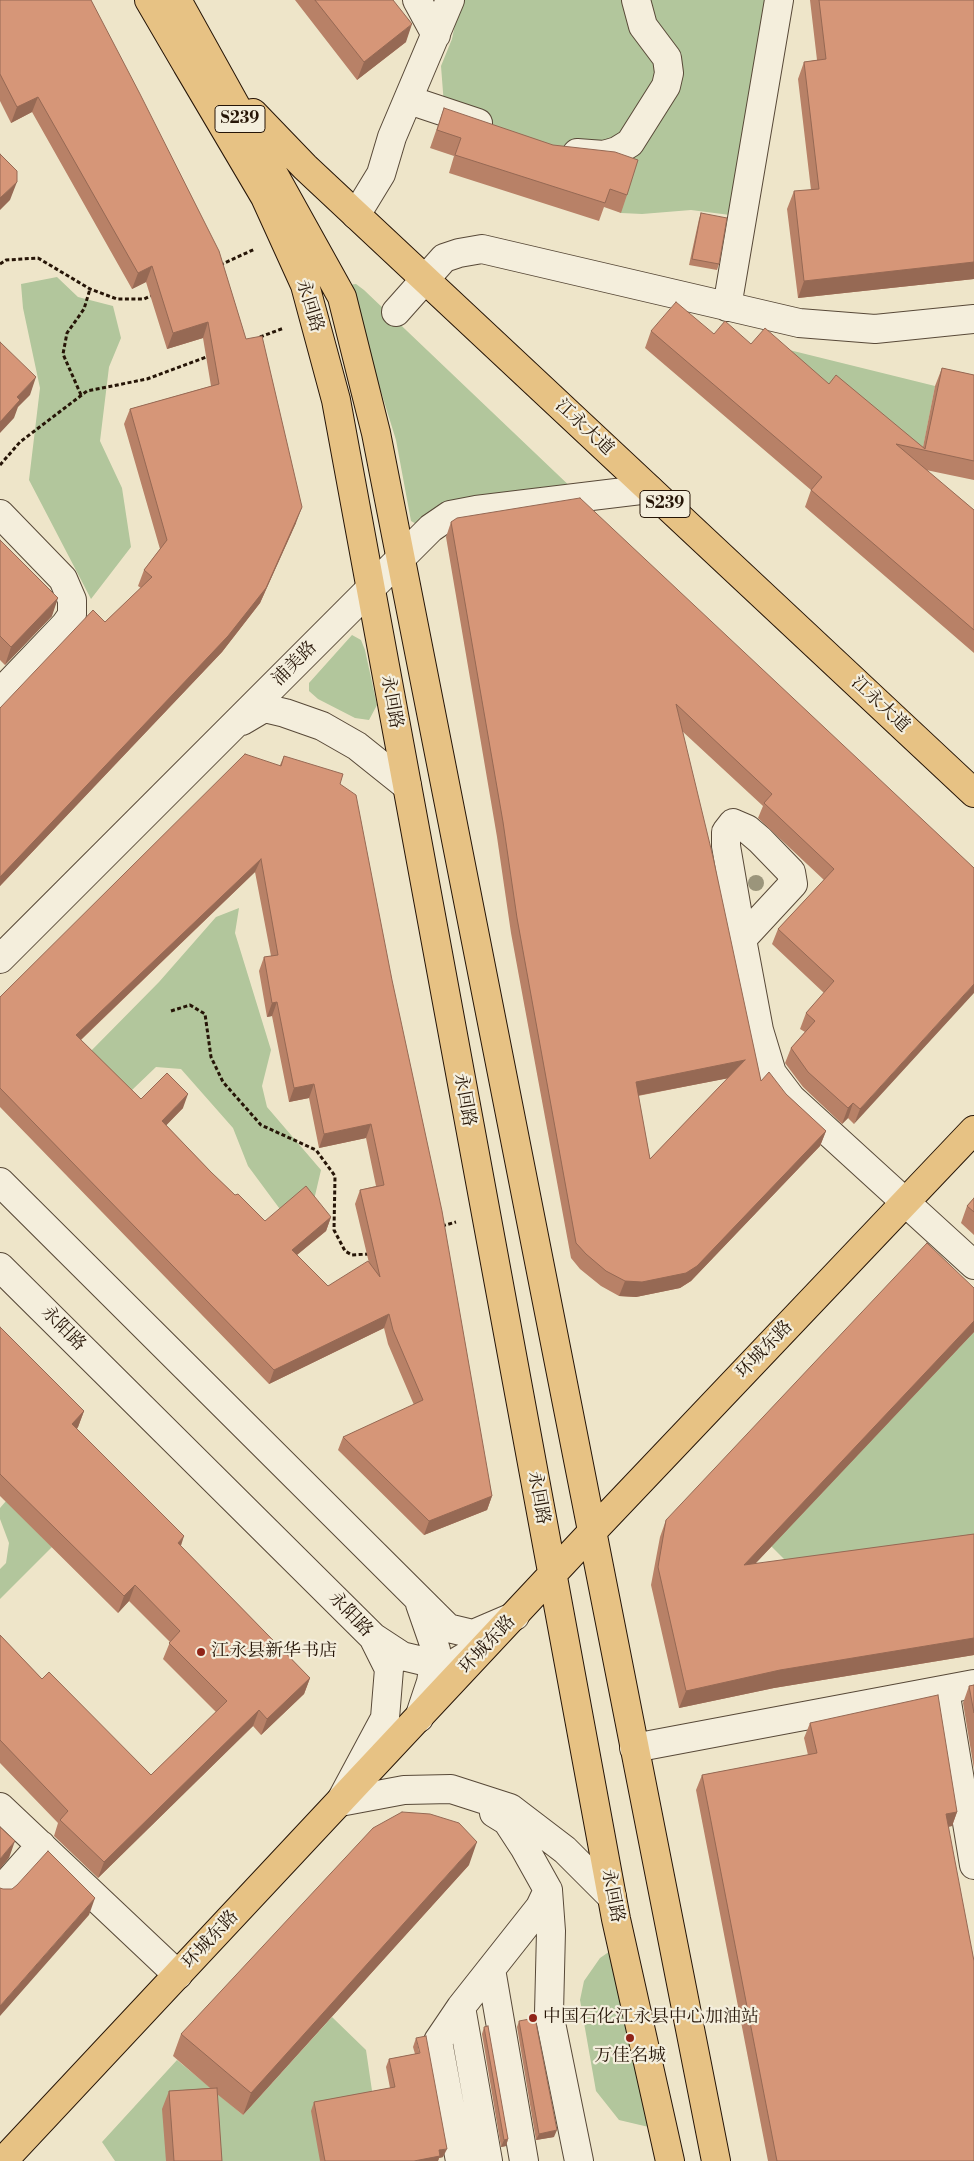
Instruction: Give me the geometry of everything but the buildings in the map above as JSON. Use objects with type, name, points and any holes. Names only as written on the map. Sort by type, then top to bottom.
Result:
[{"type":"main road","name":"永回路","points":[[149,0],[247,126],[342,296],[376,433],[716,2161]]},
{"type":"main road","name":"永回路","points":[[176,0],[196,59],[265,197],[305,285],[336,400],[612,1897],[670,2161]]},
{"type":"main road","name":"江永大道","points":[[196,59],[356,215],[974,793]]},
{"type":"main road","name":"永回路","points":[[247,126],[356,215]]},
{"type":"main road","name":"环城东路","points":[[3,2161],[552,1577],[591,1533],[974,1130]]},
{"type":"street","points":[[417,0],[436,35]]},
{"type":"street","points":[[356,215],[382,174],[392,137],[450,0]]},
{"type":"street","points":[[551,148],[604,155],[617,151],[630,142],[666,86],[669,73],[667,58],[643,26],[636,0]]},
{"type":"street","points":[[727,307],[779,0]]},
{"type":"street","points":[[409,100],[498,130]]},
{"type":"street","points":[[396,312],[444,258],[482,249],[727,307],[799,322],[875,329],[974,319]]},
{"type":"street","name":"浦美路","points":[[5,945],[232,727],[431,528],[450,515],[476,510],[649,489]]},
{"type":"street","points":[[0,514],[63,579],[72,600],[72,615],[65,625],[0,693]]},
{"type":"street","points":[[232,727],[264,708],[285,713],[322,726],[357,746],[407,786]]},
{"type":"street","points":[[742,939],[759,1030],[772,1073],[791,1098],[974,1265]]},
{"type":"street","points":[[0,1182],[448,1628],[473,1634],[516,1615]]},
{"type":"street","name":"永阳路","points":[[0,1268],[374,1638],[390,1670],[385,1718],[340,1802]]},
{"type":"street","points":[[417,1598],[436,1650],[430,1682],[419,1718]]},
{"type":"street","points":[[374,1638],[402,1656],[448,1667],[492,1640]]},
{"type":"street","points":[[634,1748],[974,1684]]},
{"type":"street","points":[[945,1690],[974,1865]]},
{"type":"street","points":[[451,1789],[507,1821],[548,1890],[551,1931],[549,2014],[579,2161]]},
{"type":"street","points":[[340,1802],[404,1790],[451,1789],[510,1808],[565,1850],[612,1897]]},
{"type":"street","points":[[0,1807],[178,1975]]},
{"type":"street","points":[[0,1891],[41,1845]]},
{"type":"street","points":[[460,2161],[438,2040],[460,2007],[540,1907],[548,1890]]},
{"type":"street","points":[[491,1969],[524,2161]]},
{"type":"street","points":[[460,2007],[488,2161]]},
{"type":"path","points":[[213,268],[283,236]]},
{"type":"path","points":[[0,264],[6,260],[38,258],[90,289],[117,299],[144,299],[161,291]]},
{"type":"path","points":[[81,396],[63,354],[67,333],[84,309],[90,289]]},
{"type":"path","points":[[258,338],[313,317]]},
{"type":"path","points":[[0,465],[20,442],[87,391],[147,379],[212,355]]},
{"type":"path","points":[[171,1011],[190,1005],[205,1014],[211,1057],[223,1082],[261,1125],[316,1150],[335,1176],[334,1230],[345,1251],[352,1255],[371,1253]]},
{"type":"path","points":[[438,1228],[485,1212]]},
{"type":"green space","points":[[460,0],[766,0],[730,215],[691,210],[642,214],[621,213],[442,115],[444,105],[441,66],[452,39]]},
{"type":"green space","points":[[57,277],[78,297],[113,306],[121,338],[109,367],[100,441],[122,488],[131,547],[91,599],[29,480],[40,388],[23,308],[21,284]]},
{"type":"green space","points":[[356,284],[577,493],[418,525],[411,521],[396,440],[348,285]]},
{"type":"green space","points":[[765,344],[935,386],[919,468]]},
{"type":"green space","points":[[352,635],[361,640],[365,650],[377,705],[369,720],[355,718],[318,699],[309,691],[309,683]]},
{"type":"green space","points":[[239,908],[235,933],[271,1050],[262,1086],[267,1107],[321,1170],[310,1217],[285,1216],[248,1166],[233,1128],[181,1069],[156,1067],[132,1090],[87,1055],[159,982],[216,917]]},
{"type":"green space","points":[[974,1332],[974,1550],[787,1562],[771,1546]]},
{"type":"green space","points":[[6,1501],[52,1547],[0,1599],[0,1569],[6,1563],[9,1543],[0,1519],[0,1508]]},
{"type":"green space","points":[[622,1943],[657,2129],[619,2120],[596,2091],[580,2000],[584,1981],[600,1958]]},
{"type":"green space","points":[[332,2017],[366,2050],[375,2111],[367,2161],[115,2161],[102,2142],[177,2060],[243,2115]]},
{"type":"place","name":"江永县新华书店","points":[[201,1652]]},
{"type":"place","name":"中国石化江永县中心加油站","points":[[533,2018]]},
{"type":"place","name":"万佳名城","points":[[630,2038]]}]
